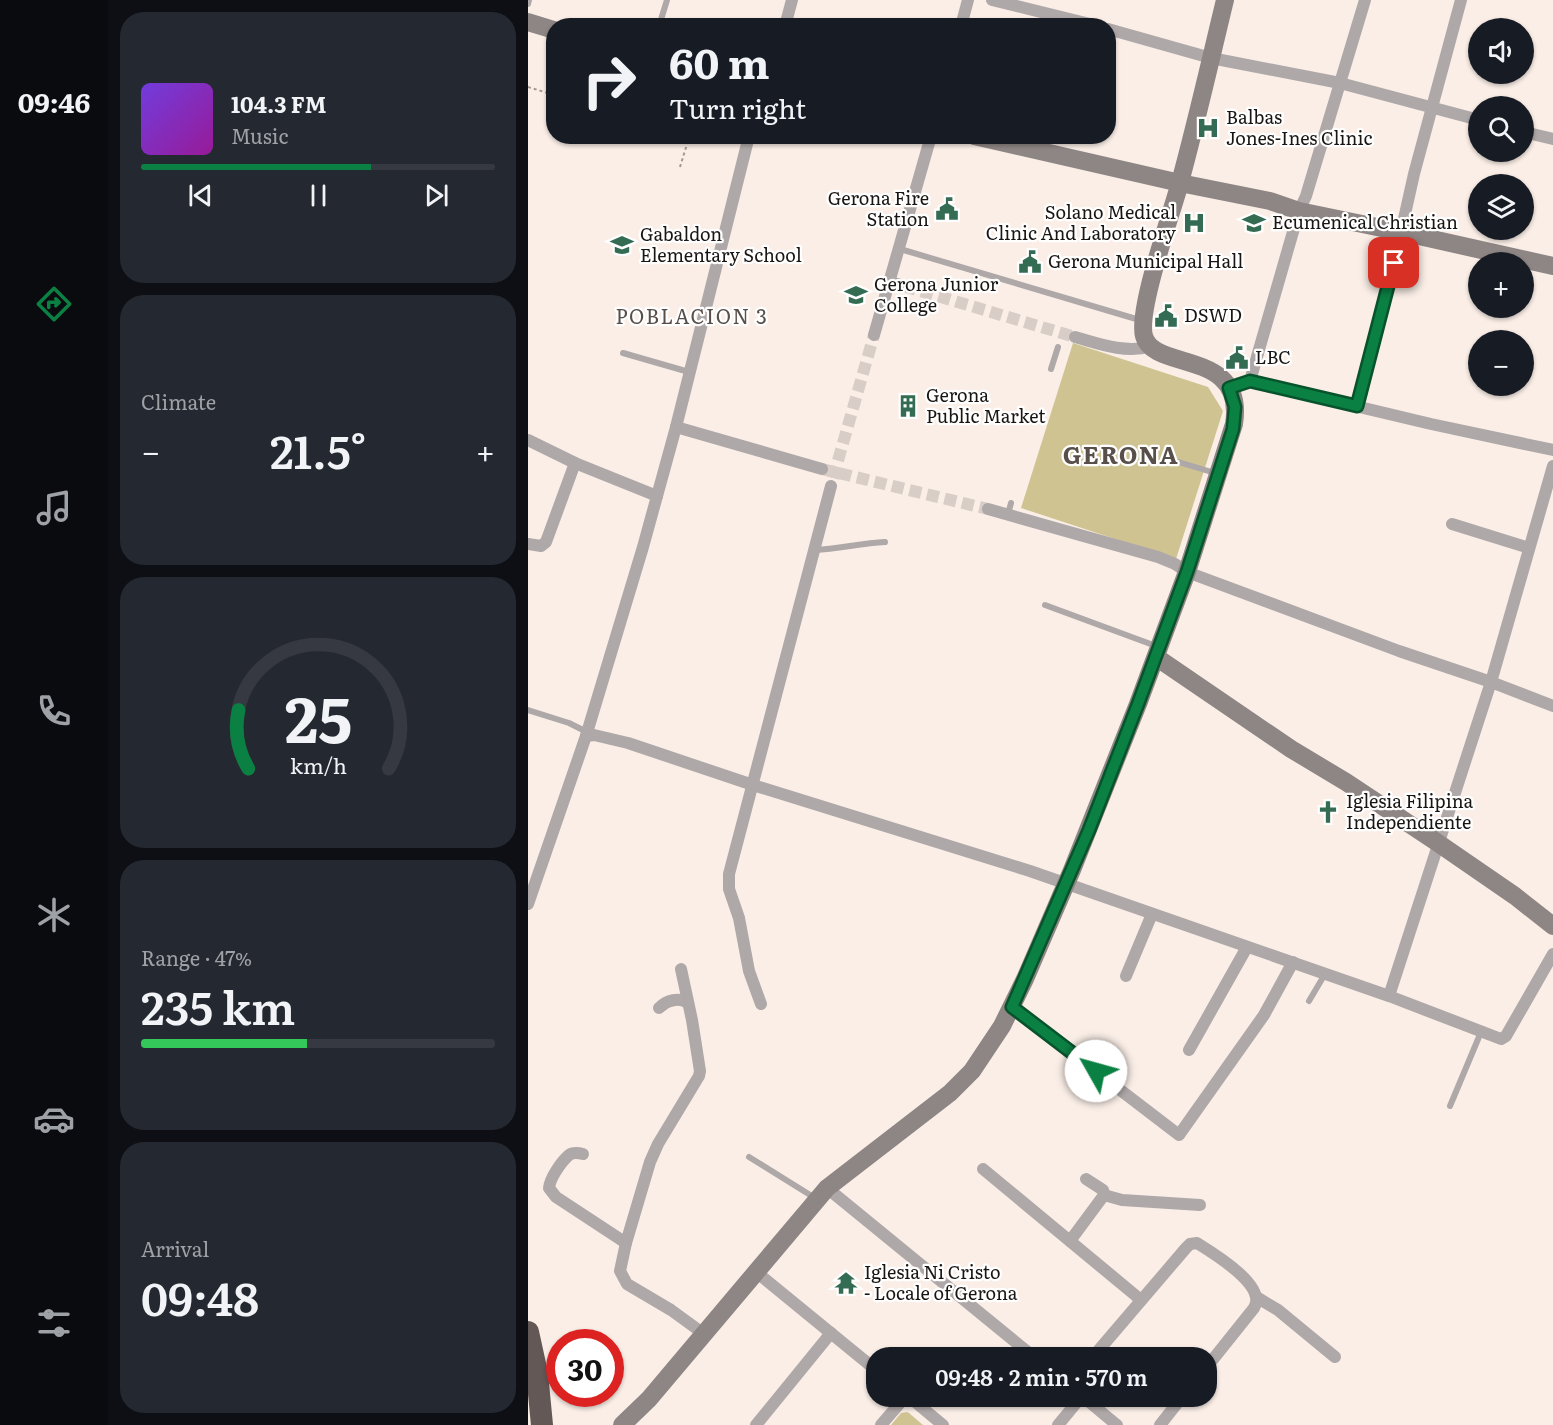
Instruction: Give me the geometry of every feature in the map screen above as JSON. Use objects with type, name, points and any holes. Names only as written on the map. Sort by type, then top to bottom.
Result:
[{"type":"highway","points":[[528,1332],[537,1373],[538,1419]]},
{"type":"main road","points":[[628,1425],[822,1193],[852,1167],[939,1103],[965,1079],[996,1037],[1012,1007],[1066,884],[1114,768],[1187,572],[1235,417],[1234,403],[1229,388],[1217,374],[1150,347],[1143,334],[1143,321],[1149,294],[1180,183],[1225,0]]},
{"type":"main road","points":[[528,22],[546,28]]},
{"type":"main road","points":[[1009,144],[1270,201],[1299,211],[1553,266]]},
{"type":"main road","points":[[1158,652],[1291,749],[1346,782],[1438,843],[1553,926]]},
{"type":"main road","points":[[622,1425],[643,1406]]},
{"type":"street","points":[[787,18],[792,0]]},
{"type":"street","points":[[963,18],[968,0]]},
{"type":"street","points":[[992,0],[1065,18]]},
{"type":"street","points":[[1250,381],[1299,211],[1306,196],[1365,0]]},
{"type":"street","points":[[1357,406],[1431,106],[1461,0]]},
{"type":"street","points":[[1116,30],[1210,58],[1341,83],[1468,117]]},
{"type":"street","points":[[1534,134],[1553,139]]},
{"type":"street","points":[[528,904],[587,734],[657,496],[747,144]]},
{"type":"street","points":[[874,335],[929,144]]},
{"type":"street","points":[[890,282],[904,286]]},
{"type":"street","points":[[1075,337],[1120,349],[1134,350],[1150,347]]},
{"type":"street","points":[[1229,388],[1250,381],[1553,450]]},
{"type":"street","points":[[676,427],[822,469]]},
{"type":"street","points":[[528,440],[575,463],[657,496]]},
{"type":"street","points":[[528,544],[542,546],[546,542],[575,463]]},
{"type":"street","points":[[1389,996],[1491,682],[1553,466]]},
{"type":"street","points":[[761,1004],[749,971],[739,918],[729,884],[731,866],[831,486]]},
{"type":"street","points":[[988,509],[1010,509],[1158,557],[1187,572],[1553,706]]},
{"type":"street","points":[[1452,524],[1529,548]]},
{"type":"street","points":[[587,734],[628,743],[1066,884],[1326,973],[1501,1039],[1506,1036],[1553,954]]},
{"type":"street","points":[[1125,975],[1152,914]]},
{"type":"street","points":[[1189,1050],[1247,947]]},
{"type":"street","points":[[1012,1007],[1179,1135],[1264,1015],[1293,962]]},
{"type":"street","points":[[681,969],[699,1062],[699,1076],[654,1153],[646,1173],[620,1271],[627,1284],[671,1310],[704,1334]]},
{"type":"street","points":[[660,1008],[674,1000],[688,1003]]},
{"type":"street","points":[[584,1154],[568,1156],[552,1177],[549,1188],[556,1197],[626,1243]]},
{"type":"street","points":[[983,1169],[1141,1300]]},
{"type":"street","points":[[1086,1179],[1102,1189],[1104,1195]]},
{"type":"street","points":[[822,1193],[1021,1347]]},
{"type":"street","points":[[1071,1241],[1104,1195]]},
{"type":"street","points":[[1104,1195],[1122,1200],[1200,1205]]},
{"type":"street","points":[[1101,1347],[1186,1248],[1190,1244],[1197,1243],[1248,1282],[1258,1298],[1278,1310],[1335,1357]]},
{"type":"street","points":[[755,1271],[866,1362]]},
{"type":"street","points":[[1217,1354],[1254,1308],[1258,1298]]},
{"type":"street","points":[[756,1425],[831,1333]]},
{"type":"street","points":[[881,1425],[897,1407]]},
{"type":"street","points":[[920,1407],[942,1425]]},
{"type":"street","points":[[1058,1425],[1073,1407]]},
{"type":"street","points":[[1095,1407],[1117,1425]]},
{"type":"street","points":[[1160,1425],[1174,1407]]},
{"type":"lane","points":[[661,18],[667,0]]},
{"type":"lane","points":[[900,249],[1143,321]]},
{"type":"lane","points":[[1051,369],[1058,346]]},
{"type":"lane","points":[[623,353],[689,372]]},
{"type":"lane","points":[[1165,458],[1219,474]]},
{"type":"lane","points":[[814,550],[885,542]]},
{"type":"lane","points":[[1045,604],[1158,652]]},
{"type":"lane","points":[[528,710],[569,723],[587,734]]},
{"type":"lane","points":[[1309,1001],[1326,973]]},
{"type":"lane","points":[[1450,1106],[1481,1031]]},
{"type":"lane","points":[[749,1157],[822,1193]]},
{"type":"path","points":[[528,87],[546,92]]},
{"type":"path","points":[[680,167],[687,144]]},
{"type":"shaded area","points":[[1073,343],[1208,387],[1223,411],[1176,559],[1021,508]]},
{"type":"shaded area","points":[[907,1412],[923,1425],[891,1425],[901,1413]]},
{"type":"tunnel","points":[[904,286],[1075,337]]},
{"type":"tunnel","points":[[833,478],[874,335]]},
{"type":"tunnel","points":[[822,469],[988,509]]},
{"type":"place","name":"Balbas Jones-Ines Clinic","points":[[1208,128]]},
{"type":"place","name":"Gerona Fire Station","points":[[947,209]]},
{"type":"place","name":"Solano Medical Clinic And Laboratory","points":[[1194,223]]},
{"type":"place","name":"Ecumenical Christian","points":[[1254,223]]},
{"type":"place","name":"Gabaldon Elementary School","points":[[622,245]]},
{"type":"place","name":"Gerona Municipal Hall","points":[[1030,262]]},
{"type":"place","name":"Gerona Junior College","points":[[856,295]]},
{"type":"place","name":"DSWD","points":[[1166,316]]},
{"type":"place","name":"LBC","points":[[1237,358]]},
{"type":"place","name":"Gerona Public Market","points":[[908,406]]},
{"type":"place","name":"Iglesia Filipina Independiente","points":[[1328,812]]},
{"type":"place","name":"Iglesia Ni Cristo - Locale of Gerona","points":[[846,1283]]},
{"type":"district","name":"POBLACION 3","points":[[692,317]]},
{"type":"district","name":"GERONA","points":[[1121,456]]},
{"type":"route","points":[[1096,1071],[1012,1007],[1097,810],[1187,572],[1233,429],[1235,407],[1229,388],[1250,381],[1357,406],[1394,263]]}]
